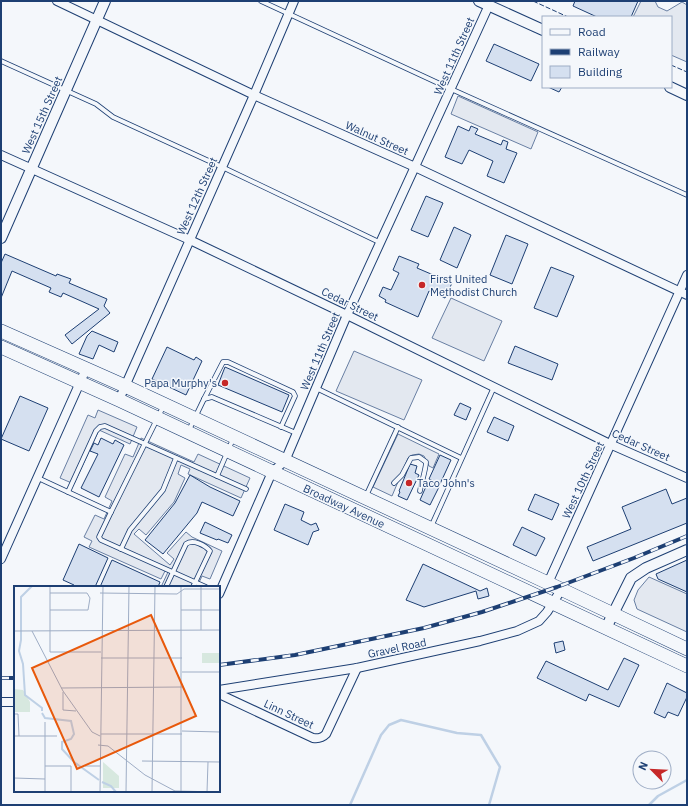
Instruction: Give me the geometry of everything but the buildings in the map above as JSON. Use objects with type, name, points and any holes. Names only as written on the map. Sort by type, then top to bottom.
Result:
[{"type":"highway","name":"Broadway Avenue","points":[[1,331],[125,386],[561,590],[685,646]]},
{"type":"highway","name":"Broadway Avenue","points":[[1,347],[119,400],[687,666]]},
{"type":"street","name":"Walnut Street","points":[[57,1],[254,95],[415,167],[683,293]]},
{"type":"street","name":"West 15th Street","points":[[1,238],[106,1]]},
{"type":"street","name":"West 12th Street","points":[[119,400],[294,1]]},
{"type":"street","points":[[484,3],[542,30]]},
{"type":"street","name":"West 11th Street","points":[[220,591],[272,472],[285,461],[348,315],[451,90],[484,3]]},
{"type":"street","points":[[672,88],[687,95]]},
{"type":"street","name":"Cedar Street","points":[[1,155],[190,240],[348,315],[612,445],[687,478]]},
{"type":"street","name":"West 10th Street","points":[[548,583],[683,293],[687,276]]},
{"type":"street","points":[[1,560],[86,370]]},
{"type":"street","points":[[606,628],[627,584],[636,573],[687,550]]},
{"type":"street","name":"Gravel Road","points":[[220,690],[357,668],[480,641],[517,631],[539,621],[547,612],[561,590]]},
{"type":"street","name":"Linn Street","points":[[220,694],[313,738],[318,738],[323,737],[326,734],[357,668]]},
{"type":"street","points":[[1,702],[14,702]]},
{"type":"lane","points":[[261,1],[451,90],[687,195]]},
{"type":"lane","points":[[1,61],[96,104],[113,117],[381,243]]},
{"type":"lane","points":[[188,433],[223,362],[228,362],[293,392],[295,396],[282,427]]},
{"type":"lane","points":[[430,528],[494,387]]},
{"type":"lane","points":[[316,388],[462,458]]},
{"type":"lane","points":[[204,399],[212,397],[297,434]]},
{"type":"lane","points":[[164,404],[99,536],[101,540],[173,572],[194,585],[210,551],[207,547],[193,542],[186,544],[173,572],[166,586]]},
{"type":"lane","points":[[68,492],[96,431],[100,427],[105,426],[144,445],[246,489]]},
{"type":"lane","points":[[365,498],[398,427]]},
{"type":"lane","points":[[217,476],[234,437]]},
{"type":"lane","points":[[394,483],[402,475],[411,458],[419,457],[426,462],[420,492]]},
{"type":"lane","points":[[121,549],[130,530],[163,490],[176,458]]},
{"type":"lane","points":[[38,478],[111,512]]},
{"type":"shaded area","points":[[641,1],[655,1],[658,7],[667,11],[682,2],[687,5],[687,62],[672,55],[672,16],[634,16]]},
{"type":"shaded area","points":[[458,96],[538,132],[531,149],[451,114]]},
{"type":"shaded area","points":[[451,298],[502,321],[484,361],[432,338]]},
{"type":"shaded area","points":[[354,351],[422,380],[404,420],[336,391]]},
{"type":"shaded area","points":[[98,410],[137,427],[130,444],[99,430],[74,484],[60,478],[88,415],[95,418]]},
{"type":"shaded area","points":[[398,434],[439,454],[433,468],[429,466],[424,456],[419,454],[412,455],[408,458],[392,496],[373,487]]},
{"type":"shaded area","points":[[141,438],[194,462],[198,454],[250,478],[241,498],[188,474],[190,469],[181,465],[178,474],[185,478],[174,502],[146,535],[139,529],[134,534],[170,565],[174,559],[167,553],[186,532],[192,537],[222,551],[210,579],[202,576],[197,586],[161,586],[168,572],[165,571],[161,579],[89,547],[92,541],[84,537],[95,515],[104,519],[112,501],[105,497],[125,454],[133,457]]},
{"type":"shaded area","points":[[649,577],[687,594],[687,632],[637,609],[634,600],[638,590]]},
{"type":"waterway","points":[[350,805],[381,735],[389,725],[401,720],[457,733],[481,735],[500,767],[489,805]]},
{"type":"waterway","points":[[649,805],[658,796],[687,780]]},
{"type":"railway","points":[[220,665],[295,655],[424,628],[482,612],[557,587],[687,536]]},
{"type":"railway","points":[[1,678],[14,678]]},
{"type":"fence","points":[[533,1],[566,16]]},
{"type":"fence","points":[[672,65],[687,72]]},
{"type":"place","name":"First United Methodist Church","points":[[422,285]]},
{"type":"place","name":"Papa Murphy's","points":[[225,383]]},
{"type":"place","name":"Taco John's","points":[[409,483]]}]
